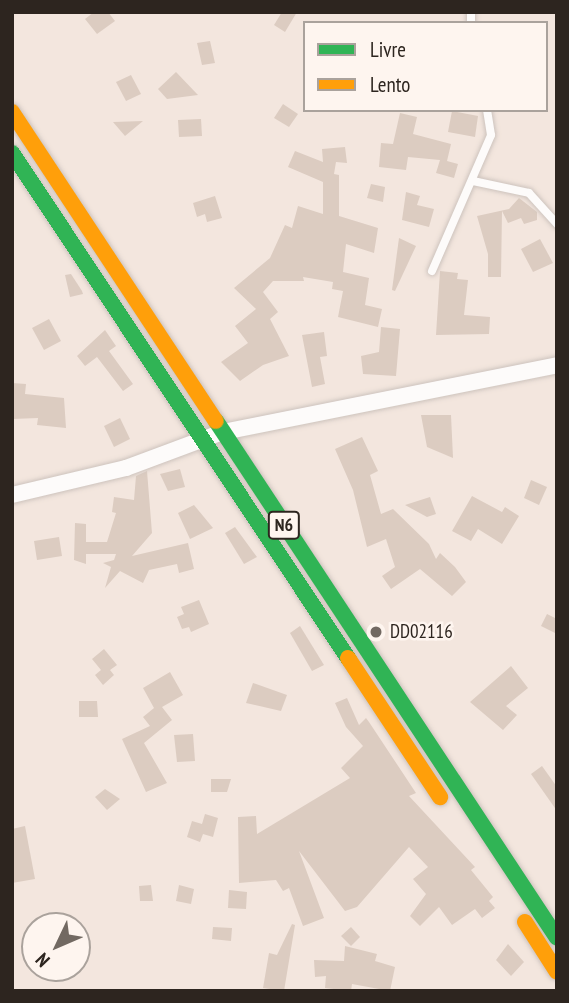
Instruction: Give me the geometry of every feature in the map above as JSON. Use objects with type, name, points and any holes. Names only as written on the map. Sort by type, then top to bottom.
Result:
[{"type":"highway","name":"N6","points":[[12,113],[557,938]]},
{"type":"highway","name":"N6","points":[[12,153],[200,439],[452,813]]},
{"type":"highway","points":[[484,859],[555,973]]},
{"type":"street","points":[[12,495],[126,468],[223,432],[557,365]]},
{"type":"lane","points":[[432,271],[491,135],[487,112]]},
{"type":"lane","points":[[473,181],[528,193],[557,224]]},
{"type":"building","points":[[94,12],[108,12],[115,21],[97,34],[85,19]]},
{"type":"building","points":[[282,12],[297,12],[285,32],[274,25]]},
{"type":"building","points":[[210,41],[215,63],[202,65],[197,43]]},
{"type":"building","points":[[176,72],[198,95],[167,99],[158,89]]},
{"type":"building","points":[[131,75],[141,94],[126,101],[116,82]]},
{"type":"building","points":[[283,104],[298,114],[289,127],[274,118]]},
{"type":"building","points":[[452,112],[478,116],[475,137],[448,132]]},
{"type":"building","points":[[400,113],[417,117],[413,134],[451,144],[447,161],[458,164],[454,178],[436,173],[440,160],[408,157],[406,170],[379,167],[381,143],[393,144]]},
{"type":"building","points":[[201,119],[202,136],[179,137],[178,120]]},
{"type":"building","points":[[143,121],[125,136],[113,122]]},
{"type":"building","points":[[345,147],[347,163],[336,162],[334,174],[339,175],[339,216],[378,228],[374,253],[346,244],[343,272],[369,278],[365,305],[382,309],[378,327],[338,317],[343,291],[332,289],[333,282],[303,277],[304,281],[273,281],[263,292],[278,312],[270,319],[289,356],[263,365],[240,381],[221,362],[248,343],[235,326],[256,309],[234,288],[270,258],[285,225],[292,228],[298,206],[323,214],[323,182],[288,167],[295,151],[323,162],[322,149]]},
{"type":"building","points":[[371,184],[385,187],[383,202],[367,198]]},
{"type":"building","points":[[406,192],[420,196],[417,205],[434,209],[429,227],[402,220]]},
{"type":"building","points":[[215,196],[222,218],[207,222],[205,214],[197,217],[193,203]]},
{"type":"building","points":[[519,198],[537,212],[537,220],[524,224],[521,218],[508,223],[502,211],[501,277],[488,277],[488,254],[477,216],[509,209]]},
{"type":"building","points":[[399,238],[416,246],[395,291],[392,290]]},
{"type":"building","points":[[540,239],[553,263],[533,272],[521,249]]},
{"type":"building","points":[[440,271],[458,273],[457,279],[468,280],[464,315],[490,317],[489,334],[436,335]]},
{"type":"building","points":[[71,274],[83,294],[70,297],[65,275]]},
{"type":"building","points":[[49,319],[61,341],[44,350],[32,328]]},
{"type":"building","points":[[381,327],[400,329],[396,376],[363,374],[361,356],[379,352]]},
{"type":"building","points":[[105,330],[116,346],[109,351],[133,384],[123,391],[97,357],[85,366],[77,356]]},
{"type":"building","points":[[324,332],[327,356],[320,357],[325,384],[312,387],[302,335]]},
{"type":"building","points":[[12,383],[26,384],[25,394],[64,398],[66,428],[37,425],[38,418],[12,419]]},
{"type":"building","points":[[421,415],[451,415],[453,458],[427,447]]},
{"type":"building","points":[[120,418],[130,439],[114,447],[104,426]]},
{"type":"building","points":[[362,437],[378,471],[370,475],[381,514],[393,509],[429,544],[436,559],[440,553],[455,567],[466,582],[452,596],[420,569],[391,589],[382,576],[395,567],[386,539],[367,547],[353,490],[335,449]]},
{"type":"building","points":[[180,469],[185,487],[168,491],[160,474]]},
{"type":"building","points":[[147,471],[152,533],[132,556],[188,543],[194,569],[179,573],[177,564],[149,570],[143,583],[120,571],[105,588],[111,567],[103,563],[114,560],[116,554],[86,554],[86,564],[74,560],[75,523],[86,524],[86,542],[107,542],[116,513],[112,512],[114,497],[134,500],[136,476]]},
{"type":"building","points":[[531,480],[547,487],[539,505],[524,498]]},
{"type":"building","points":[[472,496],[502,512],[505,507],[519,516],[502,544],[478,529],[471,541],[452,531]]},
{"type":"building","points":[[430,497],[436,514],[427,517],[405,505]]},
{"type":"building","points":[[194,505],[213,528],[190,539],[178,513]]},
{"type":"building","points":[[235,527],[257,557],[244,564],[225,533]]},
{"type":"building","points":[[59,537],[62,556],[37,560],[34,541]]},
{"type":"building","points":[[199,600],[209,624],[191,632],[189,627],[182,629],[177,617],[184,614],[181,607]]},
{"type":"building","points":[[547,614],[557,619],[557,634],[541,626]]},
{"type":"building","points":[[300,626],[324,665],[312,671],[290,633]]},
{"type":"building","points":[[104,649],[117,665],[110,670],[114,675],[103,685],[95,675],[101,670],[92,659]]},
{"type":"building","points":[[511,666],[528,688],[506,706],[517,715],[503,730],[470,702]]},
{"type":"building","points":[[170,672],[183,695],[162,707],[172,720],[144,743],[167,783],[146,792],[122,739],[150,726],[143,717],[154,708],[143,688]]},
{"type":"building","points":[[253,683],[287,695],[281,711],[246,703]]},
{"type":"building","points":[[347,698],[359,725],[366,718],[416,793],[409,796],[475,867],[471,870],[493,897],[489,901],[495,908],[482,918],[475,909],[452,925],[439,907],[420,926],[410,916],[426,894],[413,879],[428,867],[409,847],[357,907],[345,911],[299,851],[324,918],[303,926],[289,888],[283,891],[276,880],[239,883],[238,817],[256,816],[257,834],[350,778],[341,768],[363,746],[346,727],[335,703]]},
{"type":"building","points":[[79,701],[97,701],[98,717],[79,717]]},
{"type":"building","points":[[193,734],[195,761],[177,762],[174,735]]},
{"type":"building","points":[[542,766],[557,787],[557,811],[531,774]]},
{"type":"building","points":[[211,779],[231,779],[227,792],[211,792]]},
{"type":"building","points":[[105,789],[120,799],[107,810],[95,797]]},
{"type":"building","points":[[205,814],[218,818],[213,837],[203,834],[200,842],[187,837],[192,821],[202,824]]},
{"type":"building","points":[[25,826],[35,879],[12,883],[12,829]]},
{"type":"building","points":[[151,885],[153,901],[140,901],[139,886]]},
{"type":"building","points":[[179,885],[194,889],[191,904],[176,901]]},
{"type":"building","points":[[229,890],[247,892],[246,909],[228,908]]},
{"type":"building","points":[[292,924],[295,925],[284,991],[263,988],[269,953],[277,955]]},
{"type":"building","points":[[213,927],[232,928],[231,941],[212,939]]},
{"type":"building","points":[[351,927],[360,937],[351,946],[341,936]]},
{"type":"building","points":[[508,944],[524,962],[511,976],[496,960]]},
{"type":"building","points":[[345,946],[377,954],[375,961],[395,967],[390,991],[352,984],[351,991],[325,988],[326,976],[315,977],[314,960],[344,961]]},
{"type":"traffic: fast","points":[[12,153],[348,658]]},
{"type":"traffic: fast","points":[[216,421],[557,938]]},
{"type":"traffic: slow","points":[[12,112],[216,421]]},
{"type":"traffic: slow","points":[[348,658],[440,797]]},
{"type":"traffic: slow","points":[[525,922],[557,972]]},
{"type":"place","name":"DD02116","points":[[376,632]]}]
